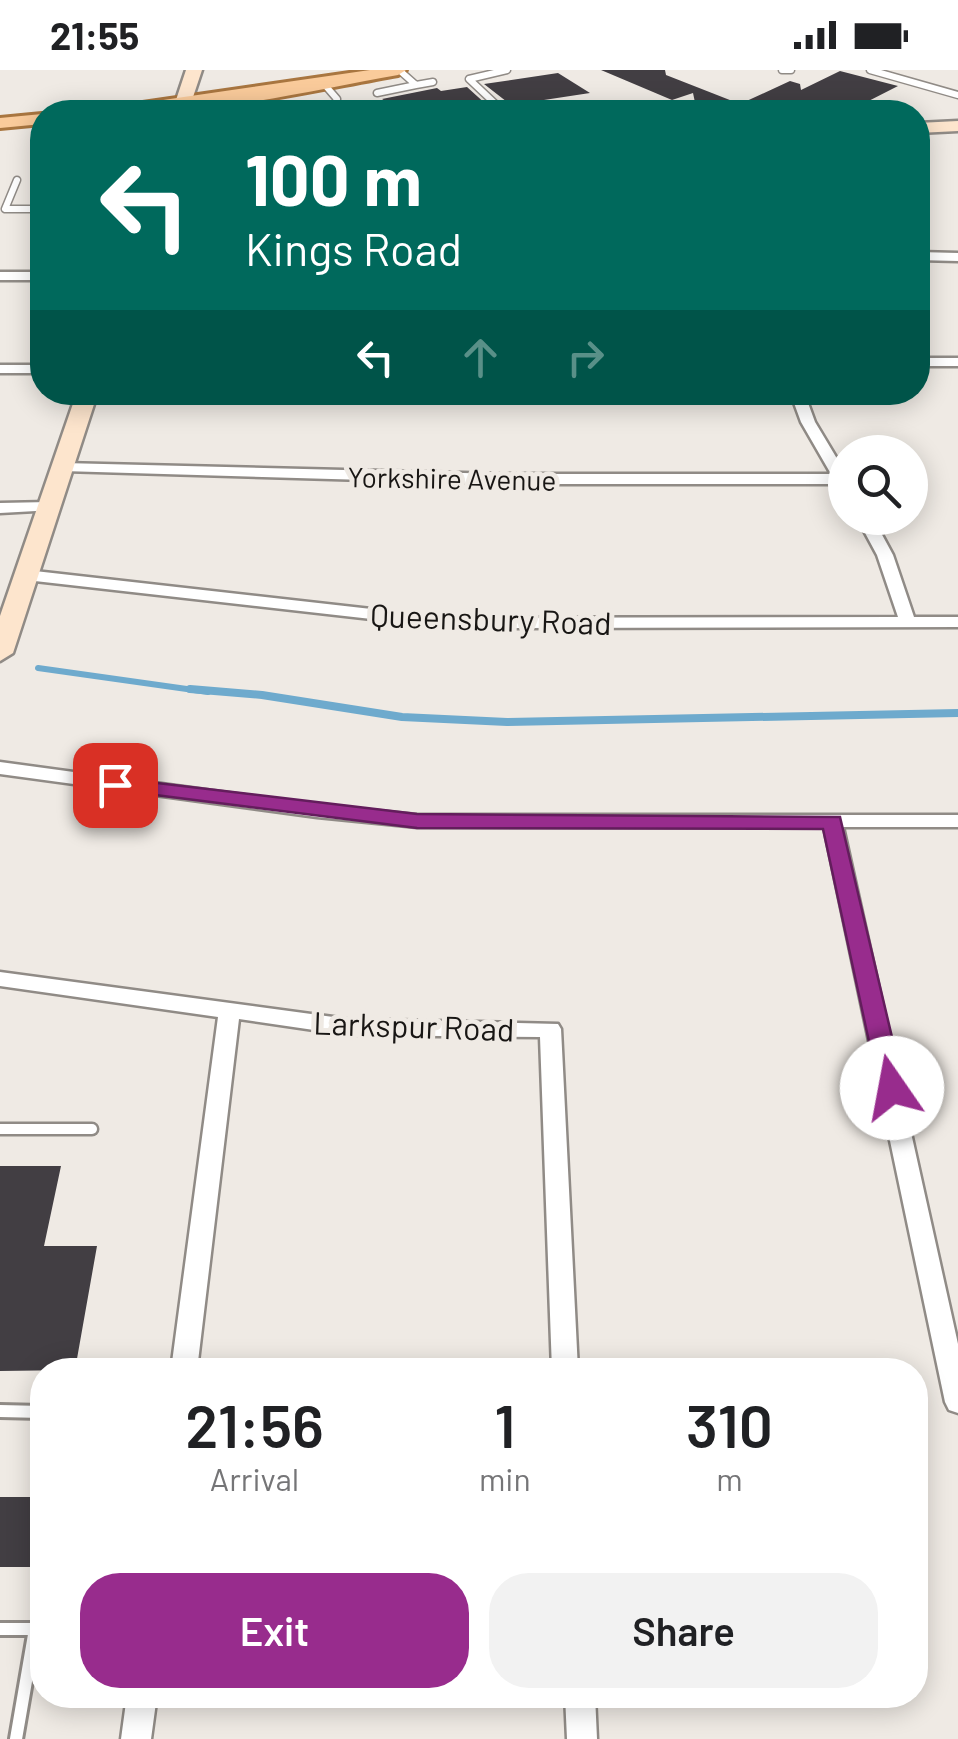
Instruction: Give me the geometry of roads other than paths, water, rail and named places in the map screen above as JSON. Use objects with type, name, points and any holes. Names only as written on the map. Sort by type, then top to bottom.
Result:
[{"type":"main road","points":[[184,100],[194,70]]},
{"type":"main road","points":[[225,100],[399,70]]},
{"type":"main road","points":[[0,122],[30,120]]},
{"type":"main road","points":[[930,127],[958,126]]},
{"type":"main road","points":[[0,135],[30,135]]},
{"type":"main road","points":[[0,653],[83,405]]},
{"type":"street","points":[[930,256],[958,256]]},
{"type":"street","points":[[0,276],[30,276]]},
{"type":"street","points":[[930,362],[958,362]]},
{"type":"street","points":[[0,369],[30,369]]},
{"type":"street","points":[[802,405],[828,457]]},
{"type":"street","name":"Yorkshire Avenue","points":[[62,467],[503,480],[828,482]]},
{"type":"street","points":[[0,508],[49,508]]},
{"type":"street","points":[[874,535],[908,623]]},
{"type":"street","name":"Queensbury Road","points":[[26,575],[451,623],[958,622]]},
{"type":"street","points":[[0,768],[382,819],[958,821]]},
{"type":"street","points":[[832,822],[958,1402]]},
{"type":"street","name":"Larkspur Road","points":[[0,979],[348,1027],[550,1029],[564,1358]]},
{"type":"street","points":[[186,1358],[229,1012]]},
{"type":"street","points":[[136,1739],[140,1708]]},
{"type":"street","points":[[581,1708],[582,1739]]},
{"type":"lane","points":[[399,70],[416,85]]},
{"type":"lane","points":[[491,100],[469,79],[508,70]]},
{"type":"lane","points":[[782,70],[791,70]]},
{"type":"lane","points":[[870,70],[958,95]]},
{"type":"lane","points":[[377,93],[433,82]]},
{"type":"lane","points":[[324,84],[337,100]]},
{"type":"lane","points":[[17,180],[5,209],[30,209]]},
{"type":"lane","points":[[0,1130],[92,1129]]},
{"type":"lane","points":[[0,1412],[30,1412]]},
{"type":"lane","points":[[0,1629],[30,1629]]},
{"type":"lane","points":[[16,1739],[30,1672]]},
{"type":"waterway","points":[[38,668],[208,692]]},
{"type":"waterway","points":[[190,689],[262,695],[402,717],[507,722],[958,713]]}]
